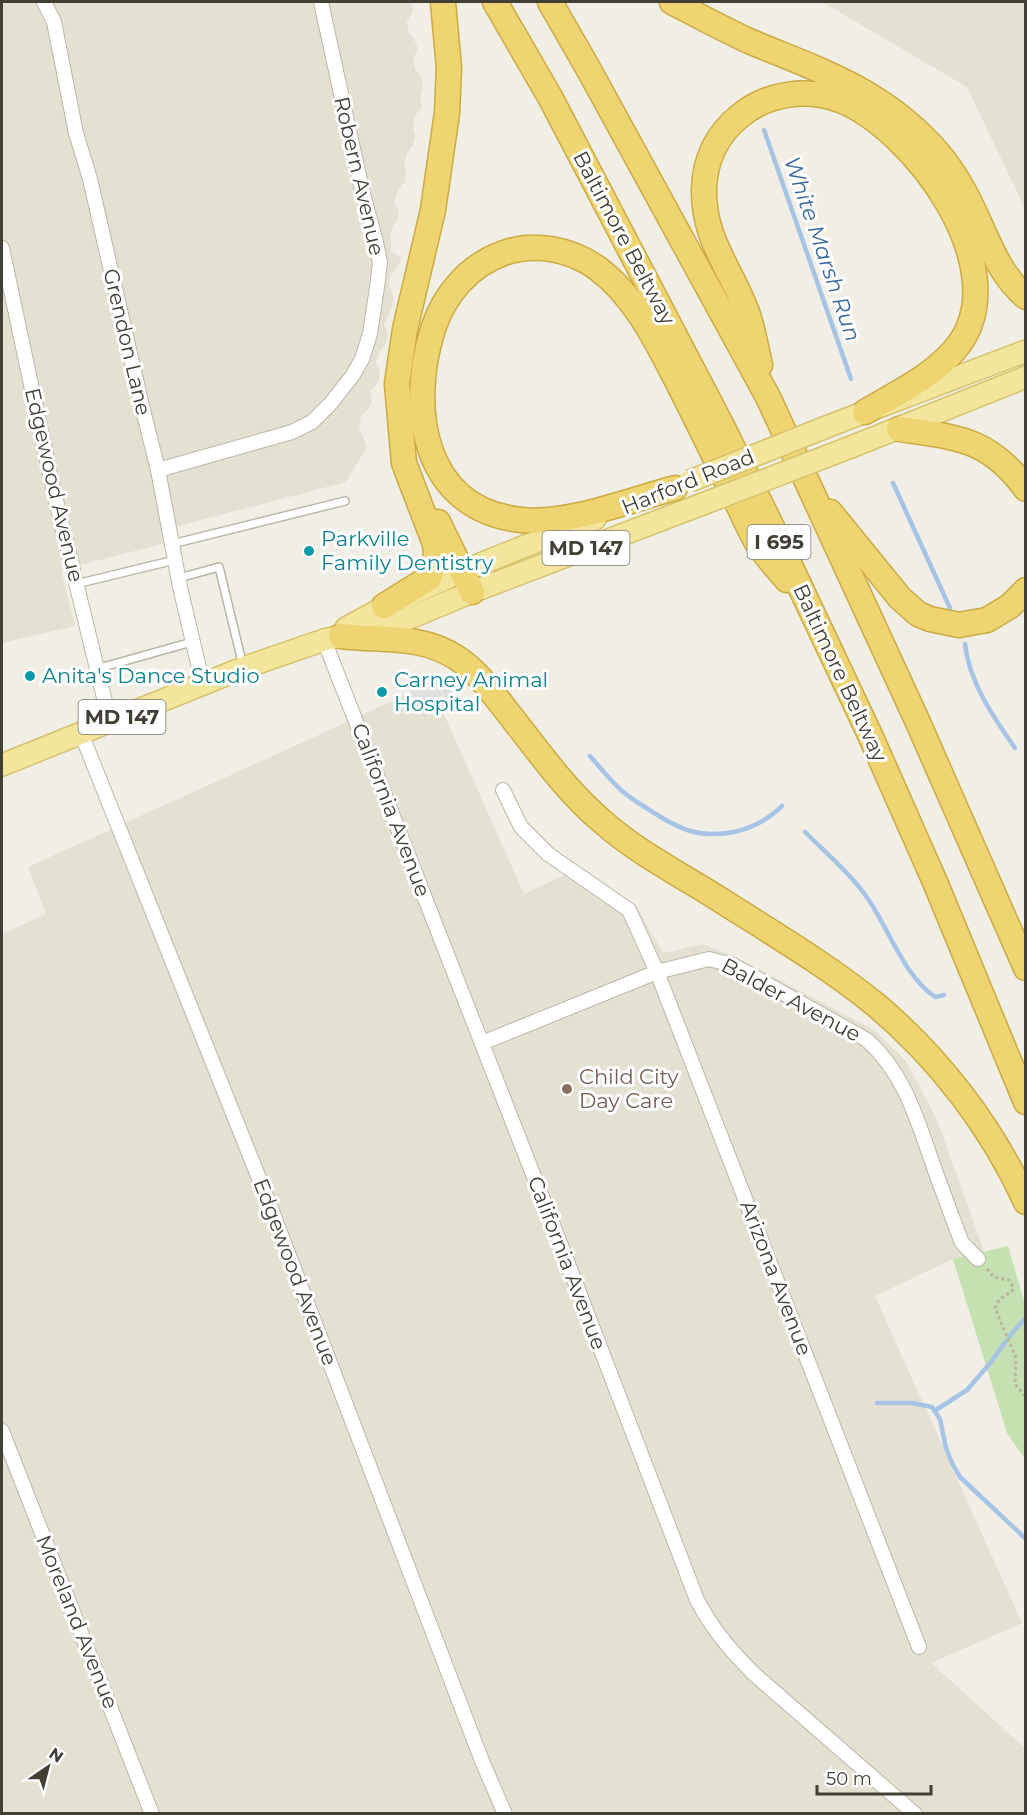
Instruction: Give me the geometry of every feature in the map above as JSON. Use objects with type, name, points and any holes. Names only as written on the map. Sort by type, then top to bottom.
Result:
[{"type":"highway","points":[[384,606],[429,578],[436,556],[435,544],[404,464],[397,384],[405,329],[433,210],[447,113],[449,68],[442,2]]},
{"type":"highway","name":"Baltimore Beltway","points":[[495,2],[550,96],[710,402],[812,611],[935,882],[1026,1102]]},
{"type":"highway","name":"I 695","points":[[550,2],[768,397],[916,718],[1026,968]]},
{"type":"highway","points":[[672,2],[747,40],[854,85],[902,116],[934,149],[958,180],[1005,275],[1026,297]]},
{"type":"highway","points":[[768,397],[747,312],[710,231],[704,210],[706,172],[716,143],[735,120],[746,111],[788,94],[806,93],[842,101],[884,127],[923,167],[955,217],[975,275],[974,313],[961,341],[950,356],[932,372],[865,412]]},
{"type":"highway","points":[[682,485],[582,514],[551,520],[522,520],[494,514],[475,505],[456,490],[443,476],[427,444],[423,425],[423,382],[427,348],[435,324],[444,305],[466,275],[492,257],[508,251],[527,248],[565,252],[598,269],[609,279],[625,296],[658,345],[757,544],[812,611]]},
{"type":"highway","points":[[899,429],[941,435],[982,447],[1014,473],[1026,489]]},
{"type":"highway","points":[[402,447],[468,581]]},
{"type":"highway","points":[[807,483],[900,598],[918,614],[959,625],[987,620],[1010,606],[1026,590]]},
{"type":"highway","points":[[333,638],[417,641],[437,647],[465,664],[478,675],[555,774],[606,825],[638,848],[831,971],[906,1032],[964,1099],[1000,1153],[1026,1202]]},
{"type":"main road","name":"Harford Road","points":[[2,765],[243,668],[333,638],[400,622],[468,581],[682,485],[1026,351]]},
{"type":"main road","name":"Harford Road","points":[[333,638],[384,606],[700,505],[899,429],[1026,377]]},
{"type":"street","name":"Grendon Lane","points":[[44,2],[54,22],[76,134],[90,179],[158,470],[178,578],[203,685]]},
{"type":"street","name":"Robern Avenue","points":[[158,470],[292,432],[312,422],[340,392],[362,359],[370,334],[380,262],[321,2]]},
{"type":"street","name":"Edgewood Avenue","points":[[2,248],[76,584],[110,722]]},
{"type":"street","name":"California Avenue","points":[[333,638],[482,1043],[697,1600],[711,1626],[730,1650],[754,1674],[915,1814]]},
{"type":"street","name":"Edgewood Avenue","points":[[81,733],[270,1206],[504,1814]]},
{"type":"street","name":"Arizona Avenue","points":[[503,790],[521,827],[548,854],[629,910],[657,972],[919,1647]]},
{"type":"street","name":"Balder Avenue","points":[[482,1043],[657,972],[701,960],[718,960],[742,970],[867,1040],[882,1055],[910,1099],[962,1243],[978,1259]]},
{"type":"street","name":"Moreland Avenue","points":[[2,1431],[152,1814]]},
{"type":"lane","points":[[172,544],[345,501]]},
{"type":"lane","points":[[76,584],[175,560]]},
{"type":"lane","points":[[178,578],[219,567],[243,668]]},
{"type":"lane","points":[[96,669],[192,642]]},
{"type":"path","points":[[978,1259],[994,1277],[1009,1280],[1013,1287],[1012,1291],[996,1304],[998,1317],[1016,1363],[1015,1384],[1026,1396]]},
{"type":"shaded area","points":[[2,2],[411,2],[413,12],[407,21],[408,31],[418,50],[413,58],[423,87],[420,98],[422,107],[415,116],[413,127],[415,136],[413,145],[407,153],[404,165],[405,182],[398,190],[394,202],[399,211],[398,219],[391,231],[391,251],[401,258],[398,267],[391,274],[389,285],[394,296],[393,305],[384,325],[388,334],[376,363],[380,371],[378,383],[370,391],[372,401],[361,416],[359,427],[367,447],[346,482],[163,530],[166,543],[61,570],[75,626],[2,643]]},
{"type":"shaded area","points":[[822,2],[1025,2],[1025,209],[967,87]]},
{"type":"shaded area","points":[[427,673],[441,676],[456,700],[422,715],[406,682]]},
{"type":"shaded area","points":[[430,683],[524,894],[581,867],[638,909],[663,953],[703,944],[736,957],[876,1032],[906,1061],[937,1120],[984,1251],[953,1259],[875,1296],[1022,1623],[931,1663],[1025,1748],[1025,1813],[2,1813],[2,934],[46,914],[28,867]]},
{"type":"green space","points":[[1008,1246],[1025,1304],[1025,1459],[1007,1433],[953,1259]]},
{"type":"waterway","name":"White Marsh Run","points":[[764,130],[851,379]]},
{"type":"waterway","name":"White Marsh Run","points":[[893,483],[950,608]]},
{"type":"waterway","name":"White Marsh Run","points":[[965,644],[967,658],[977,686],[1015,748]]},
{"type":"waterway","points":[[590,756],[628,796],[668,822],[698,833],[721,834],[741,830],[765,819],[782,806]]},
{"type":"waterway","points":[[805,832],[861,890],[876,911],[914,977],[935,997],[944,995]]},
{"type":"waterway","points":[[1009,1337],[1026,1317]]},
{"type":"waterway","points":[[936,1410],[967,1390],[1006,1341]]},
{"type":"waterway","points":[[877,1403],[912,1403],[932,1407],[940,1419],[946,1448],[960,1477],[1026,1539]]},
{"type":"place","name":"Parkville Family Dentistry","points":[[309,551]]},
{"type":"place","name":"Anita's Dance Studio","points":[[30,676]]},
{"type":"place","name":"Carney Animal Hospital","points":[[382,692]]},
{"type":"place","name":"Child City Day Care","points":[[567,1089]]}]
